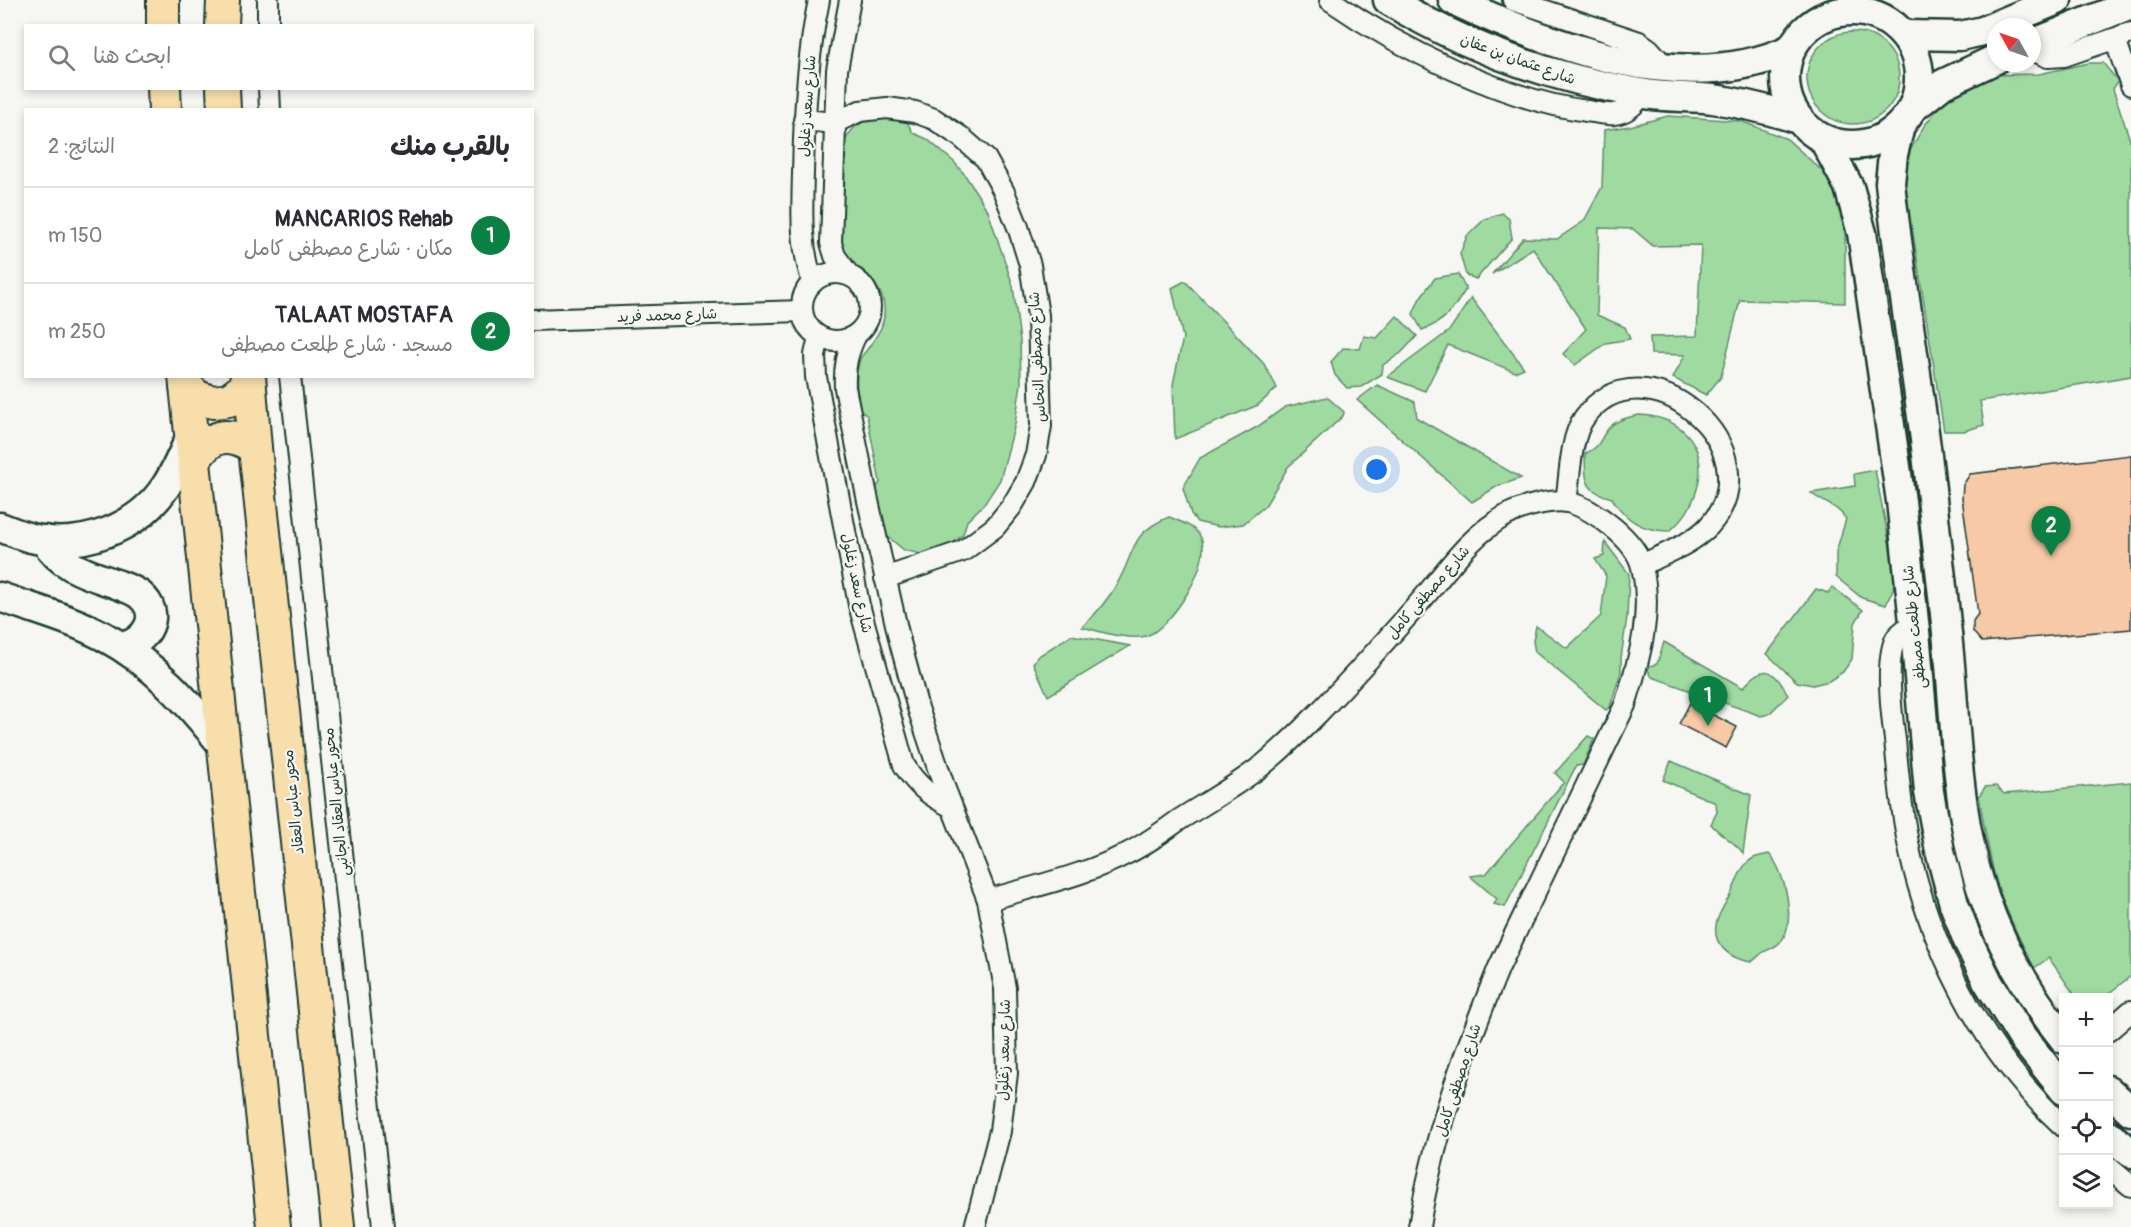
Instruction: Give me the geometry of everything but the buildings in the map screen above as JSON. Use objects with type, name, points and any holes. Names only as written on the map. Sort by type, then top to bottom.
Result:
[{"type":"main road","points":[[163,0],[163,24]]},
{"type":"main road","points":[[222,24],[223,0]]},
{"type":"main road","points":[[164,90],[165,108]]},
{"type":"main road","points":[[223,90],[224,108]]},
{"type":"main road","points":[[186,381],[197,397],[213,402],[229,400],[242,390],[248,378]]},
{"type":"main road","name":"محور عباس العقاد","points":[[249,378],[338,1227]]},
{"type":"main road","points":[[186,381],[274,1227]]},
{"type":"main road","points":[[193,448],[202,448],[214,439],[228,436],[243,440],[255,448]]},
{"type":"street","points":[[268,0],[268,24]]},
{"type":"street","name":"شارع سعد زغلول","points":[[813,282],[805,256],[802,235],[804,120],[814,20],[819,0]]},
{"type":"street","name":"شارع سعد زغلول","points":[[849,275],[835,256],[831,243],[837,70],[850,0]]},
{"type":"street","points":[[1330,0],[1407,47],[1495,86],[1542,101],[1612,115],[1625,111],[1643,94]]},
{"type":"street","name":"شارع عثمان بن عفان","points":[[1388,0],[1439,28],[1530,66],[1578,81],[1643,94],[1743,104],[1798,119]]},
{"type":"street","name":"شارع عثمان بن عفان","points":[[1453,0],[1555,42],[1615,58],[1665,67],[1698,69],[1747,65],[1772,58],[1798,39]]},
{"type":"street","points":[[1513,0],[1639,42],[1649,49],[1665,67]]},
{"type":"street","points":[[1818,0],[1785,67],[1785,85],[1789,103],[1798,119],[1824,140],[1844,146],[1864,145],[1884,138],[1943,84],[1987,63]]},
{"type":"street","points":[[1905,34],[1960,36],[1983,31],[2057,0]]},
{"type":"street","points":[[2041,40],[2131,4]]},
{"type":"street","points":[[1798,39],[1827,15],[1873,7],[1905,34],[1915,51],[1920,69],[1920,88],[1907,116]]},
{"type":"street","points":[[2041,54],[2056,58],[2123,36],[2131,86]]},
{"type":"street","points":[[269,90],[270,108]]},
{"type":"street","name":"شارع مصطفى النحاس","points":[[834,123],[860,111],[887,108],[915,112],[934,119],[986,159],[1004,192],[1018,227],[1030,265],[1038,315],[1041,426],[1036,454],[1026,482],[1012,506],[995,527],[963,551],[885,578]]},
{"type":"street","name":"شارع طلعت مصطفى","points":[[1907,116],[1893,154],[1890,183],[1926,443],[1950,663],[1958,772],[1969,842],[1986,903],[2000,936],[2026,987],[2059,1032]]},
{"type":"street","points":[[804,120],[834,123]]},
{"type":"street","name":"شارع طلعت مصطفى","points":[[1824,140],[1849,187],[1862,233],[1901,501],[1929,792],[1940,851],[1954,904],[1968,941],[2004,1011],[2059,1084]]},
{"type":"street","points":[[837,273],[849,275],[858,280],[869,297],[869,317],[864,327],[856,335],[844,340],[831,341],[819,337],[805,321],[802,311],[807,290],[813,282],[824,275],[837,273]]},
{"type":"street","name":"شارع محمد فريد","points":[[534,320],[802,311]]},
{"type":"street","name":"شارع سعد زغلول","points":[[856,335],[846,362],[845,388],[885,578],[917,705],[950,806],[988,900],[1005,988],[1007,1073],[1000,1131],[975,1227]]},
{"type":"street","name":"شارع سعد زغلول","points":[[819,337],[815,355],[816,377],[859,605],[904,765],[918,785],[933,798],[950,806]]},
{"type":"street","name":"محور عباس العقاد الجانبى","points":[[290,378],[383,1227]]},
{"type":"street","points":[[1566,502],[1576,433],[1584,418],[1596,405],[1610,396],[1626,389],[1647,390],[1677,400],[1703,418],[1725,454],[1730,475],[1719,511],[1709,526],[1695,538],[1642,565]]},
{"type":"street","points":[[0,527],[31,538],[45,540],[74,541],[104,534],[132,520],[149,506],[193,448]]},
{"type":"street","name":"شارع مصطفى كامل","points":[[988,900],[1100,866],[1126,854],[1263,765],[1358,671],[1460,554],[1483,532],[1508,514],[1536,504],[1566,502],[1590,511],[1611,525],[1629,543],[1642,565],[1645,620],[1639,656],[1625,705],[1499,967],[1484,1005],[1450,1098],[1419,1227]]},
{"type":"street","points":[[45,540],[56,556],[70,567],[133,590],[146,600],[151,616],[146,634],[132,645],[123,647]]},
{"type":"street","points":[[0,597],[82,626],[123,647],[160,674],[180,694],[224,747]]},
{"type":"street","points":[[1914,622],[1897,637],[1890,658],[1893,721],[1901,801],[1907,838],[1921,895],[1942,950],[1978,1022],[2019,1081],[2059,1122]]},
{"type":"street","points":[[2113,1027],[2131,1011]]},
{"type":"street","points":[[2113,1094],[2131,1112]]},
{"type":"street","points":[[2113,1138],[2131,1154]]},
{"type":"street","points":[[2113,1170],[2131,1186]]},
{"type":"green space","points":[[1853,32],[1871,35],[1886,45],[1896,60],[1899,78],[1896,96],[1886,111],[1871,121],[1853,124],[1835,121],[1820,111],[1810,96],[1807,78],[1810,60],[1820,45],[1835,35]]},
{"type":"green space","points":[[2089,63],[2103,63],[2118,81],[2113,89],[2131,143],[2131,376],[1980,401],[1984,425],[1964,431],[1944,431],[1912,227],[1905,218],[1901,179],[1911,149],[1924,126],[1948,97],[1985,75],[2039,74]]},
{"type":"green space","points":[[1668,116],[1741,121],[1787,139],[1830,178],[1845,231],[1845,303],[1740,300],[1721,377],[1706,395],[1673,378],[1685,355],[1651,354],[1650,337],[1697,336],[1701,245],[1653,246],[1633,229],[1599,228],[1597,315],[1625,327],[1630,339],[1606,343],[1575,365],[1563,354],[1586,329],[1533,248],[1492,274],[1523,238],[1557,239],[1584,221],[1602,187],[1604,130]]},
{"type":"green space","points":[[880,117],[907,122],[913,133],[927,139],[954,162],[988,211],[1013,286],[1020,341],[1021,383],[1015,424],[1000,480],[985,503],[967,521],[963,534],[947,549],[925,555],[904,550],[887,536],[876,489],[880,482],[867,416],[859,408],[857,379],[859,362],[880,330],[884,319],[884,306],[877,288],[852,262],[843,247],[842,152],[849,134],[857,125]]},
{"type":"green space","points":[[1502,213],[1509,219],[1512,238],[1476,279],[1466,275],[1460,254],[1467,236],[1485,219]]},
{"type":"green space","points":[[1458,274],[1466,289],[1443,319],[1422,330],[1413,314],[1420,298],[1435,278]]},
{"type":"green space","points":[[1185,281],[1264,364],[1277,388],[1258,405],[1175,439],[1173,384],[1183,338],[1172,288]]},
{"type":"green space","points":[[1471,298],[1524,368],[1515,372],[1448,345],[1425,391],[1387,377],[1449,331]]},
{"type":"green space","points":[[1397,316],[1417,336],[1401,353],[1383,365],[1382,374],[1361,387],[1347,388],[1335,375],[1331,362],[1343,348],[1360,349],[1364,336],[1377,338]]},
{"type":"green space","points":[[1377,385],[1415,402],[1417,418],[1521,478],[1496,487],[1472,502],[1357,400]]},
{"type":"green space","points":[[1327,397],[1344,412],[1343,416],[1288,467],[1265,506],[1243,524],[1219,527],[1197,522],[1191,514],[1183,488],[1200,458],[1257,427],[1285,407]]},
{"type":"green space","points":[[1639,415],[1658,418],[1674,424],[1695,446],[1699,460],[1700,476],[1696,493],[1686,513],[1670,531],[1643,527],[1629,519],[1612,498],[1591,488],[1586,478],[1585,454],[1597,445],[1614,423]]},
{"type":"green space","points":[[1875,470],[1895,572],[1893,589],[1886,605],[1862,598],[1836,577],[1836,552],[1846,519],[1838,510],[1811,493],[1855,486],[1854,474]]},
{"type":"green space","points":[[1169,517],[1194,529],[1200,536],[1203,547],[1196,577],[1178,608],[1156,631],[1146,636],[1123,636],[1082,627],[1113,590],[1140,537],[1156,523]]},
{"type":"green space","points":[[1605,542],[1629,574],[1621,672],[1610,707],[1606,710],[1535,652],[1533,641],[1536,626],[1567,648],[1601,616],[1606,576],[1595,559],[1604,556]]},
{"type":"green space","points":[[1832,587],[1863,610],[1855,623],[1852,659],[1843,672],[1829,681],[1813,685],[1797,682],[1767,654],[1816,589],[1828,593]]},
{"type":"green space","points":[[1071,635],[1130,646],[1048,696],[1033,663],[1037,657]]},
{"type":"green space","points":[[1664,642],[1743,688],[1750,680],[1763,672],[1773,674],[1788,695],[1769,714],[1761,716],[1652,677],[1648,670],[1650,666],[1657,664]]},
{"type":"green space","points":[[1588,736],[1594,739],[1583,765],[1576,766],[1505,907],[1494,904],[1497,899],[1470,876],[1486,874],[1564,782],[1555,773]]},
{"type":"green space","points":[[1671,761],[1751,795],[1743,853],[1711,824],[1717,812],[1716,803],[1663,780]]},
{"type":"green space","points":[[2131,782],[2131,976],[2109,993],[2073,993],[2049,958],[2034,968],[1998,887],[1989,853],[1979,796],[1985,787],[1996,786],[2004,794]]},
{"type":"green space","points":[[1769,854],[1784,884],[1788,922],[1786,933],[1779,943],[1751,962],[1736,958],[1719,944],[1717,921],[1740,872],[1750,861]]},
{"type":"place","name":"TALAAT MOSTAFA","points":[[2051,556]]},
{"type":"place","name":"MANCARIOS Rehab","points":[[1708,726]]}]
